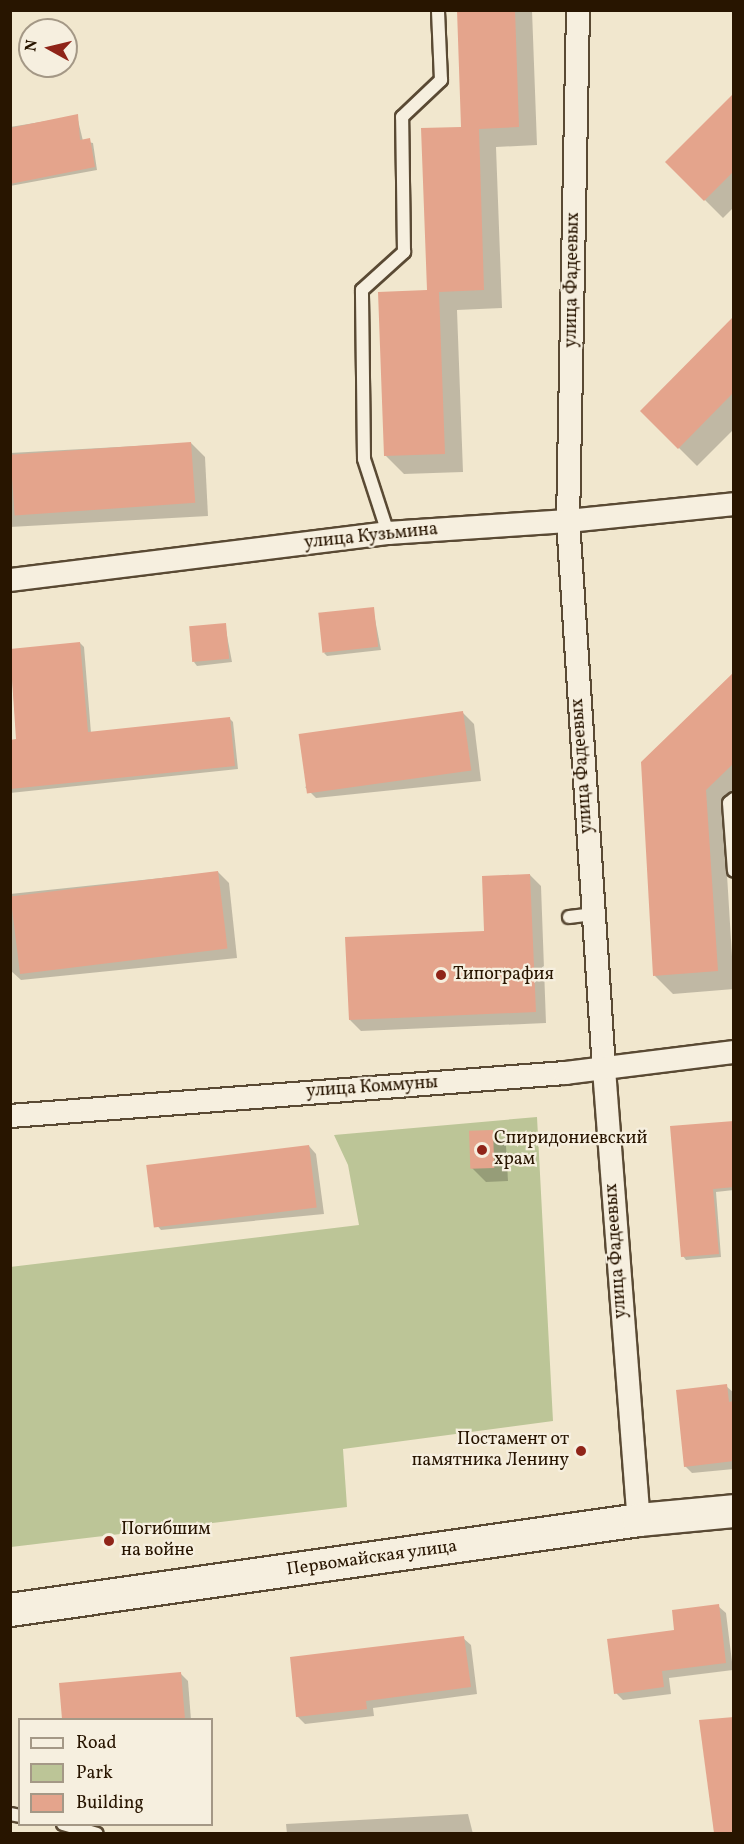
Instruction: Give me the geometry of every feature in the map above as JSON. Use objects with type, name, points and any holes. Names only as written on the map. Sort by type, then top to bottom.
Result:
[{"type":"main road","name":"Первомайская улица","points":[[10,1611],[639,1520],[734,1511]]},
{"type":"street","name":"улица Фадеевых","points":[[578,10],[568,521],[604,1069],[639,1520]]},
{"type":"street","name":"улица Кузьмина","points":[[10,580],[388,533],[568,521],[734,504]]},
{"type":"street","name":"улица Коммуны","points":[[10,1116],[604,1069],[734,1052]]},
{"type":"lane","points":[[388,533],[364,459],[362,290],[404,252],[402,117],[441,80],[438,10]]},
{"type":"lane","points":[[734,800],[729,803],[734,871]]},
{"type":"lane","points":[[569,917],[593,914]]},
{"type":"lane","points":[[71,1826],[97,1833]]},
{"type":"green space","points":[[537,1117],[553,1421],[343,1449],[347,1507],[11,1547],[10,1267],[359,1225],[348,1165],[334,1135]]},
{"type":"building","points":[[457,10],[515,10],[519,127],[479,129],[484,290],[439,292],[445,454],[384,456],[378,292],[427,290],[421,128],[461,127]]},
{"type":"building","points":[[734,93],[734,171],[704,201],[665,162]]},
{"type":"building","points":[[78,114],[80,140],[90,138],[95,167],[10,184],[10,128]]},
{"type":"building","points":[[734,316],[734,392],[678,449],[640,411]]},
{"type":"building","points":[[191,442],[195,503],[15,515],[10,455]]},
{"type":"building","points":[[374,607],[378,647],[322,653],[318,613]]},
{"type":"building","points":[[226,623],[229,659],[192,662],[189,626]]},
{"type":"building","points":[[80,642],[88,732],[230,717],[235,766],[10,789],[10,740],[16,739],[10,649]]},
{"type":"building","points":[[734,672],[734,763],[706,790],[718,971],[653,976],[641,762]]},
{"type":"building","points":[[463,711],[471,770],[307,794],[299,734]]},
{"type":"building","points":[[218,871],[228,948],[20,974],[11,896]]},
{"type":"building","name":"Типография","points":[[530,874],[536,1012],[349,1020],[345,937],[484,931],[482,876]]},
{"type":"building","points":[[734,1121],[734,1187],[713,1189],[719,1254],[681,1257],[670,1126]]},
{"type":"building","name":"Спиридониевский храм","points":[[493,1130],[494,1168],[470,1169],[469,1131]]},
{"type":"building","points":[[309,1145],[317,1208],[154,1228],[146,1165]]},
{"type":"building","points":[[727,1384],[729,1402],[734,1401],[734,1461],[684,1467],[676,1390]]},
{"type":"building","points":[[719,1604],[726,1663],[662,1671],[664,1687],[614,1694],[607,1639],[674,1630],[672,1610]]},
{"type":"building","points":[[464,1636],[471,1687],[366,1701],[367,1709],[296,1717],[290,1657]]},
{"type":"building","points":[[181,1672],[185,1718],[62,1718],[59,1683]]},
{"type":"building","points":[[734,1717],[734,1833],[714,1833],[699,1720]]},
{"type":"place","name":"Типография","points":[[441,975]]},
{"type":"place","name":"Спиридониевский храм","points":[[482,1150]]},
{"type":"place","name":"Постамент от памятника Ленину","points":[[581,1451]]},
{"type":"place","name":"Погибшим на войне","points":[[109,1541]]}]
